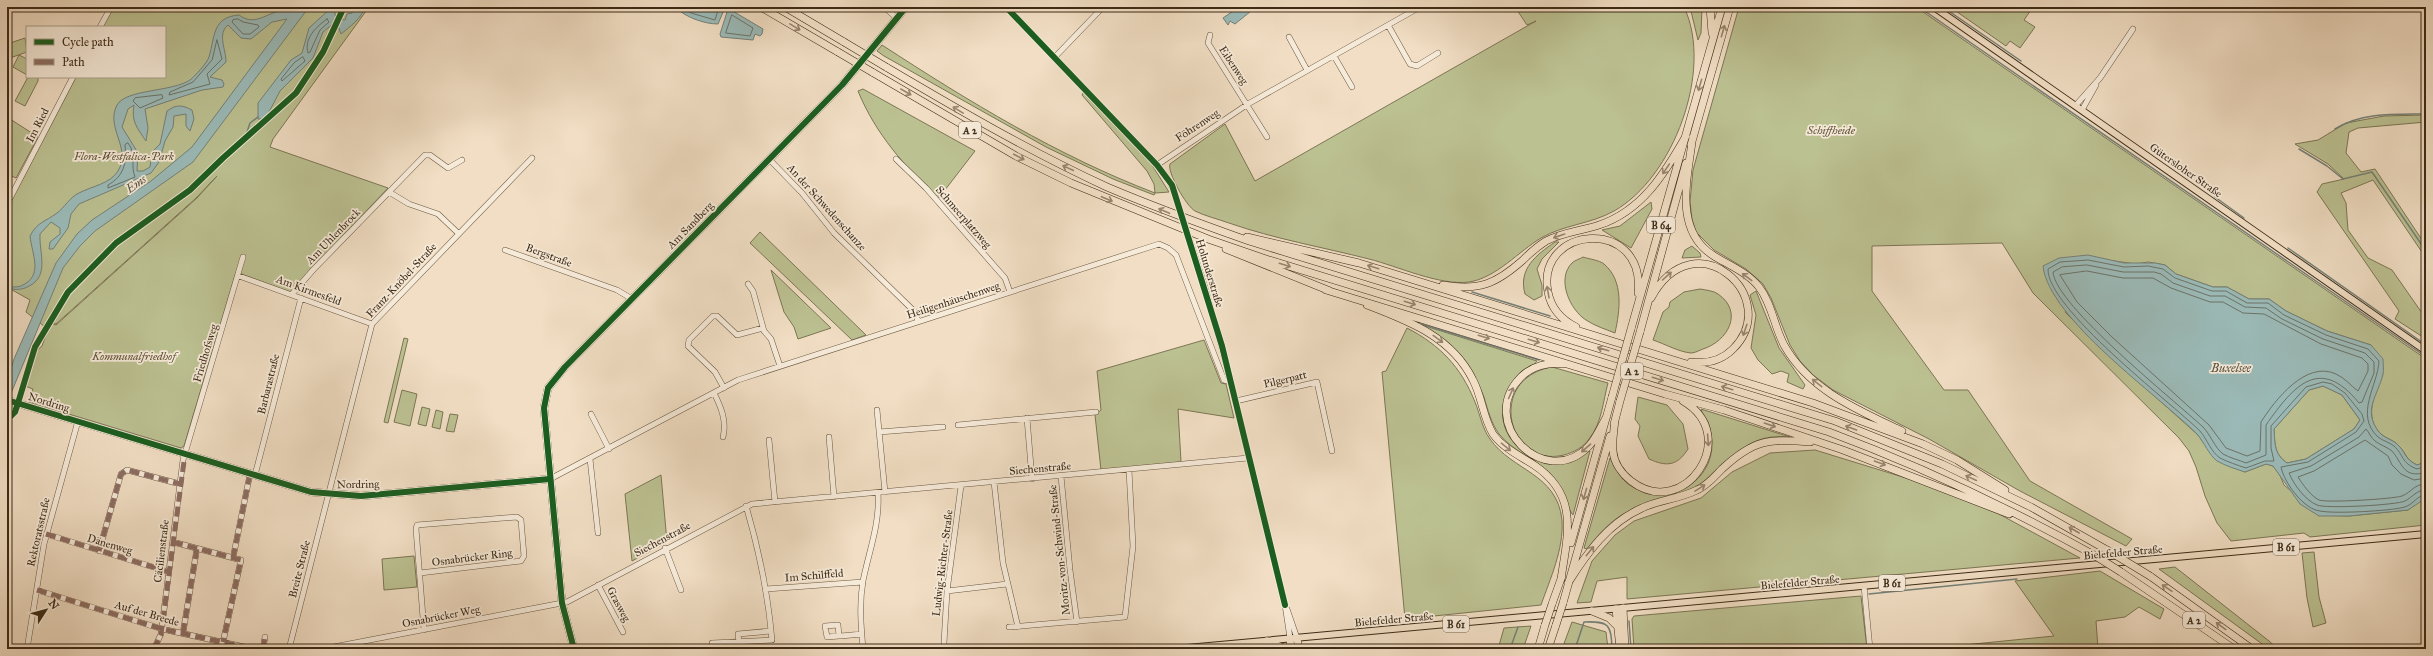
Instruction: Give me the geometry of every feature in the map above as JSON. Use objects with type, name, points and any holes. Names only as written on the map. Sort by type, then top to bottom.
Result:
[{"type":"highway","name":"A 2","points":[[762,7],[1010,152],[1071,183],[1145,215],[1266,260],[1829,432],[1936,474],[2046,528],[2094,555],[2234,649]]},
{"type":"highway","name":"A 2","points":[[785,7],[963,113],[1048,158],[1139,200],[1227,234],[1834,421],[1942,464],[2031,507],[2108,550],[2150,576],[2252,649]]},
{"type":"highway","points":[[1710,7],[1713,24],[1711,48]]},
{"type":"highway","name":"B 64","points":[[1538,649],[1561,579],[1722,7]]},
{"type":"highway","name":"B 64","points":[[1549,649],[1640,332],[1730,7]]},
{"type":"highway","points":[[1410,278],[1455,287],[1488,285],[1498,280],[1545,242],[1567,233],[1600,225],[1630,209],[1660,178],[1686,136]]},
{"type":"highway","points":[[1692,142],[1687,183],[1687,214],[1692,233],[1702,247],[1748,276],[1759,286],[1767,300],[1785,347],[1796,364],[1809,378],[1830,394],[1859,411],[1906,433],[1923,444],[1989,479],[2031,507]]},
{"type":"highway","points":[[1227,234],[1260,239],[1359,263],[1410,278],[1827,408],[1923,444]]},
{"type":"highway","points":[[1594,335],[1570,324],[1559,315],[1548,294],[1547,277],[1551,265],[1557,255],[1570,244],[1581,239],[1599,238],[1616,244],[1625,251],[1633,260],[1638,272],[1639,286],[1636,313]]},
{"type":"highway","points":[[1208,239],[1236,254],[1425,330],[1451,349],[1474,380],[1494,434],[1514,453],[1543,472],[1560,492],[1566,505],[1569,530],[1561,579]]},
{"type":"highway","points":[[1646,308],[1666,276],[1676,269],[1694,264],[1712,265],[1723,270],[1737,282],[1744,294],[1748,306],[1747,324],[1739,342],[1730,352],[1720,358],[1703,363],[1667,358]]},
{"type":"highway","points":[[1326,290],[1593,370],[1665,394],[1724,410],[1843,450],[1949,489],[2046,528]]},
{"type":"highway","points":[[1593,370],[1549,364],[1528,372],[1515,384],[1508,399],[1506,411],[1509,428],[1518,443],[1532,455],[1543,459],[1561,460],[1578,455],[1588,448],[1607,416]]},
{"type":"highway","points":[[1615,420],[1613,450],[1616,461],[1625,476],[1634,483],[1649,490],[1666,491],[1683,486],[1692,479],[1703,465],[1707,454],[1708,436],[1705,425],[1695,410],[1683,402],[1665,394]]},
{"type":"highway","points":[[1568,583],[1595,544],[1620,521],[1643,508],[1698,490],[1736,456],[1756,444],[1771,440],[1785,439],[1813,443],[1843,450]]},
{"type":"highway","points":[[1619,608],[1618,628],[1620,649]]},
{"type":"highway","points":[[1619,608],[1625,649]]},
{"type":"highway","name":"B 61","points":[[1592,611],[1609,618],[1618,628]]},
{"type":"highway","points":[[1291,649],[1293,638]]},
{"type":"highway","points":[[1293,638],[1299,649]]},
{"type":"highway","points":[[1267,641],[1286,649]]},
{"type":"main road","name":"Am Sandberg","points":[[550,479],[544,408],[548,388],[565,367],[842,85],[906,7]]},
{"type":"main road","name":"Gütersloher Straße","points":[[1934,7],[2426,351]]},
{"type":"main road","name":"Nordring","points":[[7,400],[300,489],[329,494],[361,496],[550,479]]},
{"type":"main road","points":[[550,479],[562,603],[574,649]]},
{"type":"main road","name":"Bielefelder Straße","points":[[1176,649],[2426,534]]},
{"type":"street","points":[[101,26],[111,7]]},
{"type":"street","points":[[884,7],[897,18]]},
{"type":"street","name":"Holunderstraße","points":[[1006,7],[1157,164],[1167,177],[1175,194],[1205,287],[1231,382],[1248,458],[1293,638]]},
{"type":"street","points":[[1054,58],[1103,7]]},
{"type":"street","name":"Föhrenweg","points":[[1157,164],[1248,104],[1420,7]]},
{"type":"street","points":[[1388,25],[1410,64],[1417,66],[1438,53]]},
{"type":"street","points":[[2082,110],[2100,78],[2133,29]]},
{"type":"street","name":"Eibenweg","points":[[1210,35],[1208,43],[1248,104]]},
{"type":"street","points":[[1289,37],[1307,70]]},
{"type":"street","points":[[1334,56],[1352,87]]},
{"type":"street","name":"Im Ried","points":[[7,204],[72,78]]},
{"type":"street","points":[[2076,105],[2100,78]]},
{"type":"street","points":[[1248,104],[1267,137]]},
{"type":"street","name":"Am Uhlenbrock","points":[[292,294],[294,290],[425,155],[430,155],[448,168],[462,160]]},
{"type":"street","name":"Franz-Knöbel-Straße","points":[[329,494],[372,324],[458,233],[532,158]]},
{"type":"street","name":"An der Schwedenschanze","points":[[769,159],[802,193],[834,232],[915,312],[918,321]]},
{"type":"street","name":"Schmeerplatzweg","points":[[896,159],[929,192],[1005,278],[1010,292]]},
{"type":"street","points":[[389,192],[409,204],[438,214],[458,233]]},
{"type":"street","name":"Heiligenhäuschenweg","points":[[550,479],[738,380],[1159,244],[1176,254],[1224,380],[1231,382]]},
{"type":"street","name":"Bergstraße","points":[[505,250],[617,290],[632,299]]},
{"type":"street","name":"Friedhofsweg","points":[[185,454],[239,276],[243,257]]},
{"type":"street","name":"Am Kirmesfeld","points":[[239,276],[372,324]]},
{"type":"street","points":[[748,284],[753,292],[763,328],[771,339],[780,366]]},
{"type":"street","name":"Barbarastraße","points":[[233,558],[253,475],[301,298]]},
{"type":"street","points":[[724,388],[715,372],[688,346],[688,340],[713,316],[717,316],[737,334],[763,328]]},
{"type":"street","name":"Pilgerpatt","points":[[1236,401],[1316,382],[1332,451]]},
{"type":"street","points":[[714,393],[722,409],[724,430],[722,437]]},
{"type":"street","points":[[877,410],[885,492]]},
{"type":"street","points":[[958,425],[1096,412]]},
{"type":"street","points":[[591,414],[609,449]]},
{"type":"street","points":[[1026,418],[1032,479]]},
{"type":"street","name":"Rektoratsstraße","points":[[27,649],[46,534],[78,421]]},
{"type":"street","points":[[879,432],[943,427]]},
{"type":"street","points":[[829,437],[834,497]]},
{"type":"street","points":[[769,440],[775,502]]},
{"type":"street","name":"Cäcilienstraße","points":[[154,649],[162,629],[185,454]]},
{"type":"street","name":"Siechenstraße","points":[[562,603],[746,506],[775,502],[961,486],[1248,458]]},
{"type":"street","points":[[590,459],[598,533]]},
{"type":"street","points":[[99,551],[121,474],[127,470],[180,484]]},
{"type":"street","points":[[1009,627],[1125,617],[1133,546],[1129,470]]},
{"type":"street","name":"Moritz-von-Schwind-Straße","points":[[1061,476],[1070,570],[1077,622]]},
{"type":"street","points":[[994,482],[999,541],[1007,584],[1018,627]]},
{"type":"street","name":"Ludwig-Richter-Straße","points":[[944,643],[947,591],[961,486]]},
{"type":"street","points":[[863,649],[860,607],[863,582],[878,520],[878,493]]},
{"type":"street","name":"Breite Straße","points":[[289,649],[329,494]]},
{"type":"street","points":[[712,643],[772,640],[760,553],[746,506]]},
{"type":"street","name":"Osnabrücker Ring","points":[[420,573],[521,561],[524,556],[521,520],[517,516],[416,523],[424,630]]},
{"type":"street","name":"Dänenweg","points":[[46,534],[169,572]]},
{"type":"street","points":[[173,542],[241,560],[223,642]]},
{"type":"street","points":[[183,633],[197,548]]},
{"type":"street","points":[[665,548],[681,590]]},
{"type":"street","name":"Im Schilffeld","points":[[766,589],[863,582]]},
{"type":"street","points":[[947,591],[1007,584]]},
{"type":"street","name":"Grasweg","points":[[598,585],[623,632]]},
{"type":"street","points":[[1864,586],[1870,649]]},
{"type":"street","name":"Auf der Breede","points":[[37,590],[162,629],[254,649]]},
{"type":"street","name":"Osnabrücker Weg","points":[[323,649],[562,603]]},
{"type":"street","points":[[739,642],[738,634],[771,631]]},
{"type":"street","points":[[839,636],[862,634]]},
{"type":"street","points":[[263,649],[265,637]]},
{"type":"green space","points":[[114,7],[369,7],[273,139],[270,147],[388,188],[290,292],[236,272],[184,446],[181,448],[29,402],[33,389],[25,386],[36,351],[42,346],[50,323],[56,325],[197,198],[217,176],[196,198],[56,324],[48,320],[45,327],[26,312],[30,300],[7,287],[7,209],[75,78],[166,78],[166,26],[103,26]]},
{"type":"green space","points":[[1522,7],[1684,7],[1692,32],[1694,61],[1691,91],[1682,120],[1670,149],[1654,174],[1635,195],[1614,211],[1596,219],[1558,230],[1541,238],[1489,275],[1469,282],[1458,282],[1445,281],[1419,275],[1369,259],[1246,229],[1195,211],[1187,203],[1178,189],[1171,174],[1170,164],[1225,124],[1255,181],[1536,21],[1527,25],[1517,10]]},
{"type":"green space","points":[[1690,7],[1702,7],[1701,33],[1698,40]]},
{"type":"green space","name":"Schiffheide","points":[[1739,7],[1916,7],[2426,359],[2426,462],[2417,465],[2408,458],[2397,444],[2381,434],[2376,428],[2373,420],[2372,405],[2383,374],[2371,345],[2327,331],[2286,311],[2269,299],[2249,299],[2227,287],[2213,287],[2176,274],[2165,265],[2148,262],[2136,264],[2107,260],[2065,312],[2101,348],[2198,435],[2216,460],[2245,472],[2266,464],[2273,466],[2279,473],[2284,485],[2319,515],[2349,516],[2408,510],[2421,499],[2426,498],[2426,525],[2310,537],[2304,533],[2231,541],[2217,523],[2205,496],[2196,467],[2189,451],[2179,438],[2033,293],[2002,243],[1872,246],[1872,291],[1944,390],[1968,390],[2030,481],[2132,539],[2126,546],[2020,491],[1929,439],[1833,390],[1813,375],[1800,361],[1790,345],[1771,298],[1763,284],[1746,269],[1714,250],[1696,232],[1692,219],[1690,202],[1693,170]]},
{"type":"green space","points":[[1950,7],[2033,7],[2024,20],[2035,27],[2020,48],[2010,41],[2006,46]]},
{"type":"green space","points":[[25,38],[26,52],[7,59],[7,44]]},
{"type":"green space","points":[[882,45],[947,87],[1014,126],[1084,162],[1155,193],[1154,195],[1113,179],[1046,147],[884,56],[877,51]]},
{"type":"green space","points":[[19,55],[26,58],[26,74],[13,67]]},
{"type":"green space","points":[[27,78],[38,78],[38,81],[25,106],[15,101]]},
{"type":"green space","points":[[863,89],[975,151],[938,199],[892,149],[873,122],[858,91]]},
{"type":"green space","points":[[1083,93],[1152,165],[1169,192],[1155,193],[1154,184],[1147,171],[1082,95]]},
{"type":"green space","points":[[2426,115],[2426,122],[2358,128],[2349,132],[2346,153],[2361,172],[2375,169],[2426,246],[2426,258],[2373,180],[2341,193],[2346,203],[2348,230],[2368,258],[2392,270],[2422,313],[2426,310],[2426,339],[2395,319],[2399,311],[2317,192],[2322,184],[2344,179],[2328,164],[2295,144],[2318,140],[2346,123],[2384,116]]},
{"type":"green space","points":[[7,117],[38,137],[16,178],[7,174]]},
{"type":"green space","points":[[1651,202],[1652,209],[1631,248],[1602,230],[1620,226]]},
{"type":"green space","points":[[760,232],[866,335],[852,340],[750,243]]},
{"type":"green space","points":[[1555,242],[1559,242],[1542,259],[1537,269],[1542,285],[1542,296],[1534,300],[1525,294],[1524,277],[1526,270],[1541,252]]},
{"type":"green space","points":[[1692,246],[1700,253],[1701,257],[1682,258],[1685,250]]},
{"type":"green space","points":[[1583,257],[1604,264],[1615,279],[1618,287],[1619,306],[1615,333],[1596,326],[1586,320],[1570,302],[1565,285],[1567,270],[1572,263]]},
{"type":"green space","points":[[771,270],[831,328],[798,339],[794,327],[784,312]]},
{"type":"green space","points":[[1700,289],[1712,291],[1718,294],[1726,301],[1730,309],[1730,325],[1720,340],[1712,345],[1691,353],[1677,350],[1653,340],[1663,312],[1669,307],[1670,302],[1684,292]]},
{"type":"green space","points":[[1756,291],[1779,348],[1805,385],[1803,389],[1787,382],[1789,374],[1781,371],[1772,374],[1758,360],[1751,348],[1756,315],[1750,295]]},
{"type":"green space","points":[[1422,325],[1537,361],[1515,378],[1508,390],[1503,406],[1503,421],[1508,434],[1516,445],[1528,454],[1541,460],[1556,462],[1572,461],[1590,451],[1573,515],[1554,478],[1548,471],[1505,441],[1496,430],[1479,385],[1467,364],[1443,339]]},
{"type":"green space","points":[[1407,328],[1430,342],[1448,358],[1463,378],[1469,389],[1481,421],[1490,439],[1499,450],[1510,459],[1543,482],[1552,492],[1558,504],[1562,520],[1561,542],[1556,564],[1541,605],[1405,619],[1382,372],[1386,371]]},
{"type":"green space","points":[[404,338],[408,339],[388,423],[384,422]]},
{"type":"green space","points":[[1204,340],[1221,383],[1226,384],[1234,418],[1178,409],[1181,462],[1101,470],[1095,415],[1101,410],[1097,371]]},
{"type":"green space","points":[[1552,367],[1608,383],[1602,412],[1597,426],[1587,442],[1568,454],[1545,456],[1529,449],[1518,436],[1512,421],[1512,404],[1518,388],[1531,375]]},
{"type":"green space","points":[[2323,386],[2342,395],[2360,420],[2354,429],[2306,459],[2287,463],[2277,452],[2274,429],[2309,390]]},
{"type":"green space","points":[[402,390],[417,394],[410,426],[394,422]]},
{"type":"green space","points":[[1638,397],[1667,405],[1683,424],[1688,449],[1676,462],[1666,464],[1649,459],[1638,436],[1640,426],[1635,419]]},
{"type":"green space","points":[[422,407],[430,409],[426,426],[418,424]]},
{"type":"green space","points":[[1701,409],[1790,437],[1772,437],[1758,440],[1737,453],[1719,471],[1696,487],[1644,505],[1621,515],[1600,533],[1587,549],[1584,548],[1610,458],[1619,474],[1627,483],[1639,490],[1653,494],[1667,494],[1680,490],[1692,483],[1702,473],[1709,461],[1712,443],[1709,425]]},
{"type":"green space","points":[[436,410],[443,412],[440,429],[432,427]]},
{"type":"green space","points":[[450,414],[458,415],[454,432],[446,431]]},
{"type":"green space","points":[[1815,450],[1919,482],[1999,514],[2080,558],[1627,599],[1627,577],[1597,581],[1591,602],[1577,603],[1592,561],[1615,535],[1634,521],[1701,498],[1732,472],[1770,453]]},
{"type":"green space","points":[[661,475],[667,542],[632,561],[625,494]]},
{"type":"green space","points":[[2314,552],[2319,597],[2326,623],[2313,627],[2307,598],[2302,553]]},
{"type":"green space","points":[[414,556],[417,587],[384,590],[382,559]]},
{"type":"green space","points":[[2175,567],[2278,649],[2269,649],[2159,569]]},
{"type":"green space","points":[[2100,571],[2164,609],[2160,619],[2139,607],[2125,617],[2096,621],[2098,649],[1924,649],[2054,636],[2015,581]]},
{"type":"green space","points":[[1861,596],[1867,649],[1634,649],[1632,619],[1634,616]]},
{"type":"green space","points":[[1572,622],[1606,632],[1608,649],[1562,649]]},
{"type":"green space","points":[[1531,626],[1523,649],[1498,649],[1504,628]]},
{"type":"water","points":[[298,7],[309,7],[193,162],[95,231],[80,246],[63,268],[7,403],[7,381],[14,359],[56,263],[77,234],[92,220],[151,181],[192,147],[287,19],[272,22],[251,39],[241,38],[228,25],[223,33],[226,62],[210,77],[222,80],[224,84],[223,87],[202,90],[145,109],[148,128],[146,141],[137,128],[134,120],[134,105],[128,109],[122,127],[138,153],[137,171],[143,171],[150,167],[152,152],[160,144],[167,111],[177,106],[185,107],[192,110],[194,119],[190,131],[186,126],[186,114],[174,116],[173,127],[165,141],[159,162],[151,173],[79,204],[71,214],[68,228],[53,249],[49,249],[50,242],[60,234],[60,228],[51,222],[40,234],[42,265],[38,278],[33,284],[23,289],[7,287],[21,286],[28,282],[32,277],[35,264],[30,236],[35,228],[57,213],[76,195],[106,182],[118,171],[122,154],[114,122],[114,113],[117,105],[122,100],[130,96],[172,87],[190,80],[208,60],[216,29],[224,20],[239,15],[249,20],[254,20],[279,11]]},
{"type":"water","points":[[364,7],[361,15],[341,34],[338,26],[333,24],[323,32],[313,58],[280,91],[269,112],[262,119],[258,119],[258,103],[291,60],[302,53],[309,28],[330,9],[334,10],[336,18],[345,20],[347,14],[352,13],[353,9]]},
{"type":"water","points":[[675,7],[722,7],[724,10],[718,24],[713,24],[689,17]]},
{"type":"water","points":[[1239,7],[1256,7],[1235,24],[1230,21],[1228,25],[1223,18]]},
{"type":"water","points":[[731,10],[763,29],[762,34],[760,36],[755,34],[753,40],[721,37],[720,34],[727,12]]},
{"type":"water","name":"Buxelsee","points":[[2088,255],[2124,263],[2155,263],[2165,265],[2176,274],[2213,287],[2227,287],[2249,299],[2269,299],[2286,311],[2327,331],[2371,345],[2383,359],[2383,374],[2371,410],[2374,424],[2381,434],[2397,444],[2407,458],[2413,463],[2417,465],[2426,462],[2426,498],[2408,510],[2349,516],[2319,516],[2300,504],[2273,466],[2266,464],[2245,472],[2217,461],[2211,455],[2197,434],[2108,355],[2084,332],[2064,309],[2050,287],[2043,266],[2059,258]],"holes":[[[2323,386],[2342,395],[2360,420],[2354,429],[2306,459],[2287,463],[2283,460],[2277,452],[2274,429],[2309,390]]]},
{"type":"waterway","points":[[1919,7],[2426,357]]},
{"type":"waterway","points":[[1943,7],[2021,61]]},
{"type":"waterway","points":[[2335,129],[2356,119],[2379,115],[2426,114]]},
{"type":"waterway","points":[[247,132],[250,123],[258,117]]},
{"type":"waterway","points":[[2299,149],[2327,166],[2343,179],[2372,172],[2426,251]]},
{"type":"waterway","points":[[2215,197],[2244,218]]},
{"type":"waterway","points":[[2288,248],[2426,345]]},
{"type":"waterway","points":[[1472,292],[1550,316]]},
{"type":"waterway","points":[[1421,324],[1539,360]]},
{"type":"waterway","points":[[1869,594],[2017,579]]},
{"type":"waterway","points":[[1629,621],[1631,649]]},
{"type":"waterway","points":[[1575,649],[1584,622],[1599,622],[1607,626],[1611,634],[1612,649]]},
{"type":"waterway","points":[[1510,649],[1518,627]]},
{"type":"marked path","points":[[154,649],[161,634],[185,454]]},
{"type":"marked path","points":[[99,551],[121,474],[127,470],[180,484]]},
{"type":"marked path","points":[[233,558],[250,474]]},
{"type":"marked path","points":[[46,534],[169,572]]},
{"type":"marked path","points":[[173,542],[241,560],[223,642]]},
{"type":"marked path","points":[[183,633],[197,548]]},
{"type":"marked path","points":[[37,590],[162,629],[254,649]]},
{"type":"marked path","points":[[263,649],[265,637]]},
{"type":"cycle path","points":[[7,420],[15,412],[35,347],[68,292],[116,243],[190,190],[223,158],[296,93],[323,52],[344,7]]},
{"type":"cycle path","points":[[574,649],[562,603],[544,408],[548,388],[565,367],[842,85],[906,7]]},
{"type":"cycle path","points":[[1006,7],[1157,165],[1172,185],[1222,346],[1285,605]]},
{"type":"cycle path","points":[[7,400],[311,492],[361,496],[550,479]]},
{"type":"park label","name":"Flora-Westfalica-Park","points":[[124,156]]},
{"type":"park label","name":"Kommunalfriedhof","points":[[134,356]]},
{"type":"water label","name":"Ems","points":[[136,184]]}]
